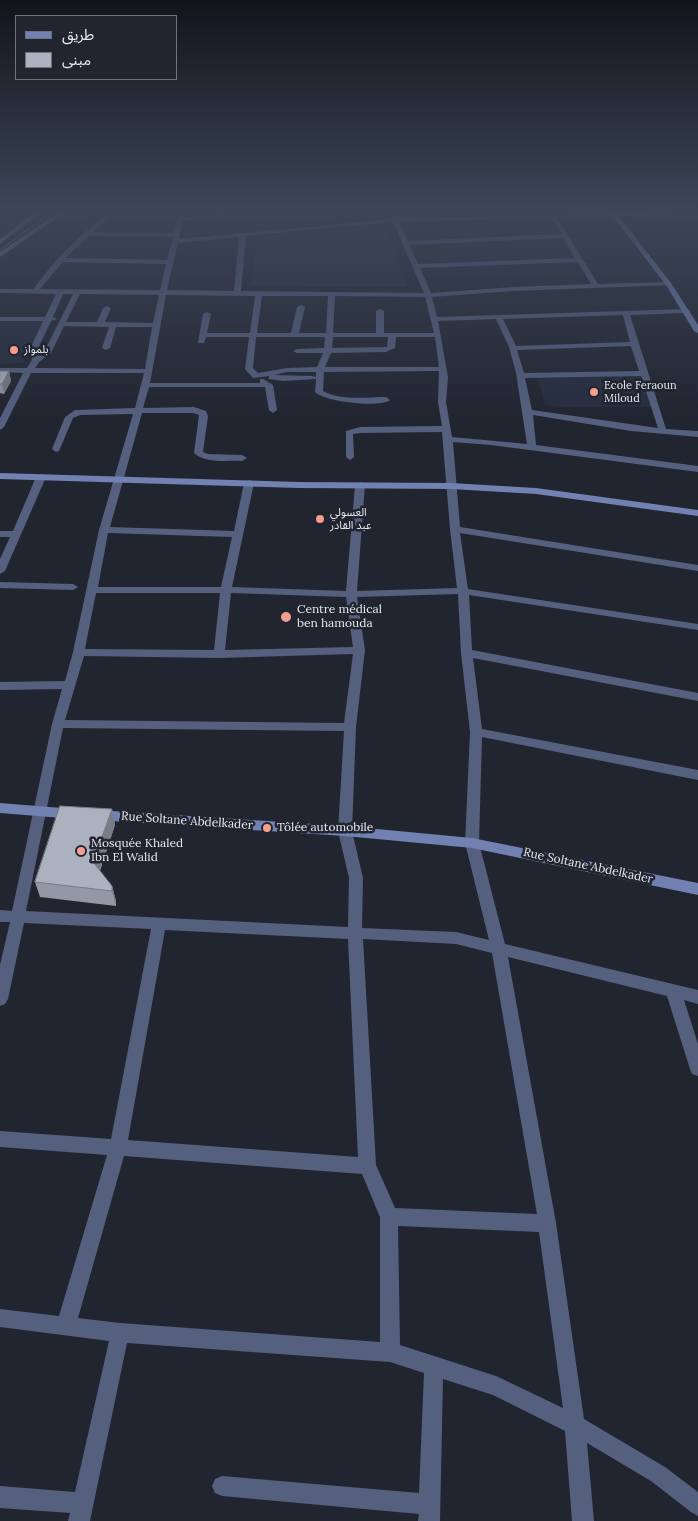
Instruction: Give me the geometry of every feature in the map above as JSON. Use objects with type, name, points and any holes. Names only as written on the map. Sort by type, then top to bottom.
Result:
[{"type":"main road","points":[[667,281],[698,331]]},
{"type":"main road","points":[[0,476],[451,486],[536,491],[698,513]]},
{"type":"main road","name":"Rue Soltane Abdelkader","points":[[0,808],[345,831],[472,843],[698,889]]},
{"type":"street","points":[[35,292],[43,281]]},
{"type":"street","points":[[0,999],[41,812],[58,724],[78,652],[104,530],[147,378],[165,281]]},
{"type":"street","points":[[237,294],[238,281]]},
{"type":"street","points":[[422,281],[428,295],[438,335],[443,373],[442,402],[447,434],[476,732],[472,843],[499,949],[546,1223],[575,1425],[583,1521]]},
{"type":"street","points":[[593,281],[596,286]]},
{"type":"street","points":[[0,291],[428,295],[669,284]]},
{"type":"street","points":[[36,360],[33,351],[46,319],[61,291]]},
{"type":"street","points":[[0,427],[36,360],[48,351],[78,291]]},
{"type":"street","points":[[259,294],[249,368],[256,376],[269,385],[273,410]]},
{"type":"street","points":[[332,294],[328,351],[320,374],[319,392],[324,397],[386,400]]},
{"type":"street","points":[[294,336],[301,307]]},
{"type":"street","points":[[100,324],[107,308]]},
{"type":"street","points":[[380,311],[380,335]]},
{"type":"street","points":[[434,319],[687,311]]},
{"type":"street","points":[[626,313],[633,344],[645,373],[664,432]]},
{"type":"street","points":[[207,314],[202,338],[253,335],[438,335]]},
{"type":"street","points":[[499,317],[512,348],[520,376],[528,412],[532,448]]},
{"type":"street","points":[[0,319],[46,319],[114,325],[156,325]]},
{"type":"street","points":[[106,348],[114,325]]},
{"type":"street","points":[[297,351],[389,350],[392,335]]},
{"type":"street","points":[[512,348],[633,344]]},
{"type":"street","points":[[0,370],[269,385]]},
{"type":"street","points":[[0,377],[28,373]]},
{"type":"street","points":[[256,376],[267,375],[283,379],[320,374],[443,373]]},
{"type":"street","points":[[520,376],[645,373]]},
{"type":"street","points":[[56,449],[69,416],[78,412],[200,412],[204,416],[198,453],[207,457],[242,458]]},
{"type":"street","points":[[528,412],[664,432],[698,434]]},
{"type":"street","points":[[350,458],[349,433],[360,430],[447,434],[532,448],[698,469]]},
{"type":"street","points":[[0,571],[40,477]]},
{"type":"street","points":[[219,654],[226,590],[250,483]]},
{"type":"street","points":[[360,485],[351,594],[359,650],[350,727],[345,831],[356,878],[355,933],[367,1166],[389,1217],[390,1352]]},
{"type":"street","points":[[455,529],[698,568]]},
{"type":"street","points":[[104,530],[238,534]]},
{"type":"street","points":[[0,534],[15,534]]},
{"type":"street","points":[[0,585],[73,587]]},
{"type":"street","points":[[91,590],[226,590],[351,594],[463,591],[698,627]]},
{"type":"street","points":[[78,652],[219,654],[359,650]]},
{"type":"street","points":[[467,653],[698,697]]},
{"type":"street","points":[[0,686],[69,685]]},
{"type":"street","points":[[58,724],[350,727]]},
{"type":"street","points":[[476,732],[698,775]]},
{"type":"street","points":[[0,916],[456,938],[674,993],[698,997]]},
{"type":"street","points":[[66,1326],[118,1146],[159,923]]},
{"type":"street","points":[[674,993],[698,1069]]},
{"type":"street","points":[[0,1139],[118,1146],[367,1166]]},
{"type":"street","points":[[389,1217],[546,1223]]},
{"type":"street","points":[[0,1318],[120,1333],[390,1352],[496,1386],[575,1425],[658,1474],[698,1505]]},
{"type":"street","points":[[0,1497],[81,1512],[120,1333]]},
{"type":"street","points":[[222,1486],[430,1512],[434,1366]]},
{"type":"shaded area","points":[[252,281],[406,281],[408,287],[251,286]]},
{"type":"shaded area","name":"بلمواز","points":[[0,319],[44,320],[23,363],[0,364]]},
{"type":"shaded area","name":"Ecole Feraoun Miloud","points":[[639,375],[652,407],[560,407],[545,405],[538,379]]},
{"type":"building","points":[[0,371],[9,371],[2,384],[0,384]]},
{"type":"building","name":"Mosquée Khaled Ibn El Walid","points":[[60,806],[112,809],[93,862],[112,886],[112,891],[35,882]]},
{"type":"place","name":"بلمواز","points":[[14,350]]},
{"type":"place","name":"Ecole Feraoun Miloud","points":[[594,392]]},
{"type":"place","name":"العسولي عبد القادر","points":[[320,519]]},
{"type":"place","name":"Centre médical ben hamouda","points":[[286,617]]},
{"type":"place","name":"Tôlée automobile","points":[[267,828]]},
{"type":"place","name":"Mosquée Khaled Ibn El Walid","points":[[81,851]]}]
